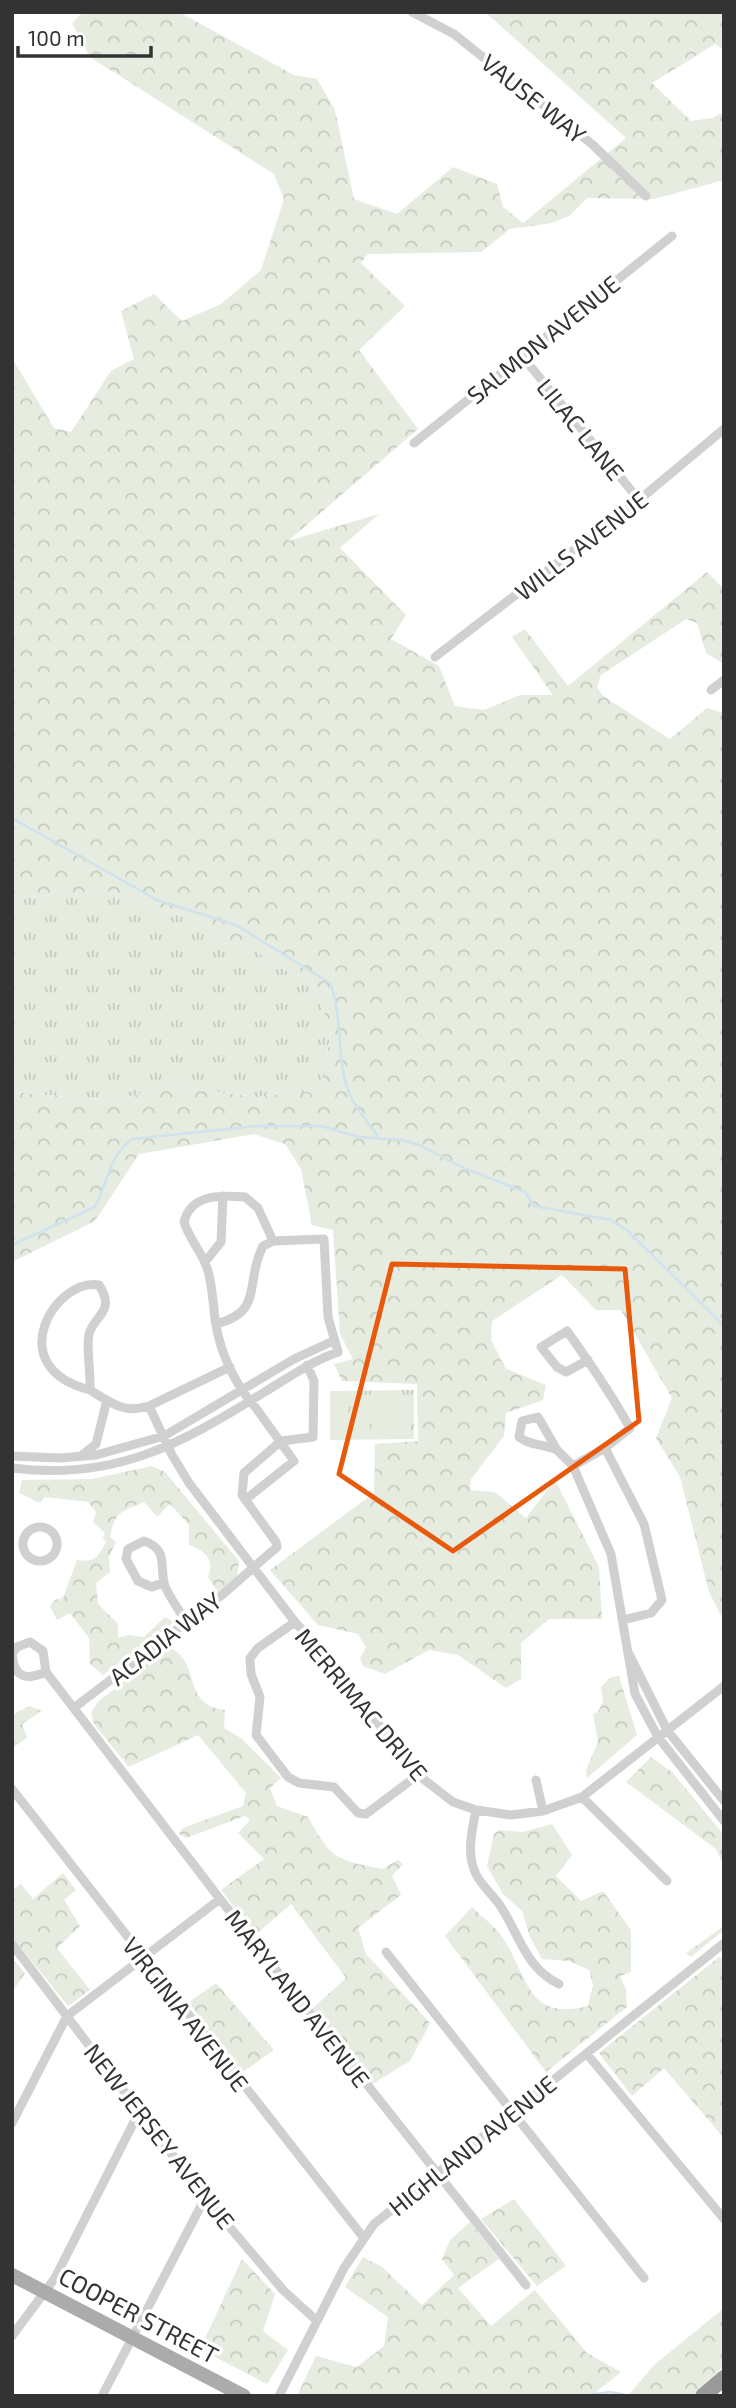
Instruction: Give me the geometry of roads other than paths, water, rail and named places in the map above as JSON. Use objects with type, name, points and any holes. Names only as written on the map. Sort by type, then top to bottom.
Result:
[{"type":"highway","points":[[703,2396],[724,2378]]},
{"type":"main road","name":"COOPER STREET","points":[[12,2275],[244,2396]]},
{"type":"street","name":"VAUSE WAY","points":[[412,12],[454,34],[593,145],[646,196]]},
{"type":"street","name":"SALMON AVENUE","points":[[414,443],[672,236]]},
{"type":"street","name":"LILAC LANE","points":[[523,357],[639,500]]},
{"type":"street","name":"WILLS AVENUE","points":[[435,657],[639,500],[724,429]]},
{"type":"street","points":[[712,690],[724,680]]},
{"type":"street","points":[[273,1241],[251,1201],[245,1196],[223,1196],[196,1202],[187,1210],[186,1228],[205,1262],[216,1324],[230,1367],[242,1391],[281,1441],[294,1461],[245,1500],[241,1484],[247,1468],[281,1441],[313,1437],[314,1381],[307,1365]]},
{"type":"street","points":[[205,1262],[221,1242],[223,1196]]},
{"type":"street","points":[[12,1468],[83,1470],[112,1465],[168,1447],[307,1365],[338,1352],[328,1317],[324,1239],[273,1241],[264,1246],[248,1305],[234,1318],[216,1324]]},
{"type":"street","points":[[90,1390],[90,1331],[106,1308],[105,1294],[99,1285],[90,1283],[72,1292],[47,1312],[38,1331],[35,1349],[38,1360],[66,1384],[90,1390],[118,1408],[135,1410],[149,1406],[230,1367]]},
{"type":"street","points":[[573,1466],[605,1448],[630,1428],[588,1360],[567,1331],[541,1347],[557,1367],[566,1372],[588,1360]]},
{"type":"street","points":[[12,1456],[96,1455],[164,1436],[293,1359],[334,1341]]},
{"type":"street","points":[[80,1457],[96,1444],[107,1400]]},
{"type":"street","name":"MERRIMAC DRIVE","points":[[149,1406],[189,1483],[295,1622],[330,1661],[418,1775],[435,1791],[476,1810],[510,1815],[543,1811],[582,1797],[724,1686]]},
{"type":"street","points":[[557,1450],[546,1445],[526,1443],[519,1437],[522,1421],[538,1417],[557,1450],[573,1466],[611,1554],[635,1694],[658,1737],[724,1821]]},
{"type":"street","points":[[605,1448],[644,1524],[662,1600],[651,1613],[623,1620]]},
{"type":"street","name":"ACADIA WAY","points":[[75,1707],[187,1622],[274,1550],[276,1542],[245,1500]]},
{"type":"street","points":[[164,1582],[152,1587],[138,1581],[126,1559],[128,1549],[135,1544],[151,1544],[163,1559],[164,1582],[187,1622]]},
{"type":"street","points":[[12,1554],[23,1550]]},
{"type":"street","points":[[295,1622],[258,1648],[250,1658],[251,1674],[260,1697],[255,1728],[258,1742],[288,1777],[299,1783],[334,1787],[358,1813],[366,1814],[375,1810],[418,1775]]},
{"type":"street","points":[[30,1642],[43,1651],[46,1672],[35,1677],[20,1676],[15,1672],[12,1654],[17,1647],[30,1642]]},
{"type":"street","points":[[629,1654],[667,1730],[724,1801]]},
{"type":"street","name":"MARYLAND AVENUE","points":[[46,1672],[220,1899],[526,2285]]},
{"type":"street","points":[[537,1780],[543,1811]]},
{"type":"street","name":"VIRGINIA AVENUE","points":[[12,1789],[363,2237]]},
{"type":"street","points":[[582,1797],[667,1881]]},
{"type":"street","points":[[476,1810],[470,1840],[475,1874],[500,1905],[534,1966],[543,1977],[559,1984]]},
{"type":"street","points":[[12,2123],[67,2016],[220,1899]]},
{"type":"street","name":"HIGHLAND AVENUE","points":[[279,2396],[316,2320],[363,2237],[435,2173],[724,1943]]},
{"type":"street","name":"NEW JERSEY AVENUE","points":[[12,1944],[205,2198],[283,2290],[316,2320]]},
{"type":"street","points":[[386,1952],[644,2277]]},
{"type":"street","points":[[587,2054],[724,2219]]},
{"type":"street","points":[[12,2336],[45,2292],[139,2112]]},
{"type":"street","points":[[102,2396],[205,2198]]},
{"type":"waterway","points":[[12,818],[157,900],[236,925],[330,983],[347,1088],[358,1110],[378,1136]]},
{"type":"waterway","points":[[12,1245],[95,1207],[114,1161],[132,1139],[256,1126],[321,1126],[359,1137],[402,1140],[419,1145],[466,1169],[525,1192],[534,1206],[611,1220],[628,1231],[724,1326]]},
{"type":"waterway","points":[[580,2396],[610,2392],[631,2396]]}]
